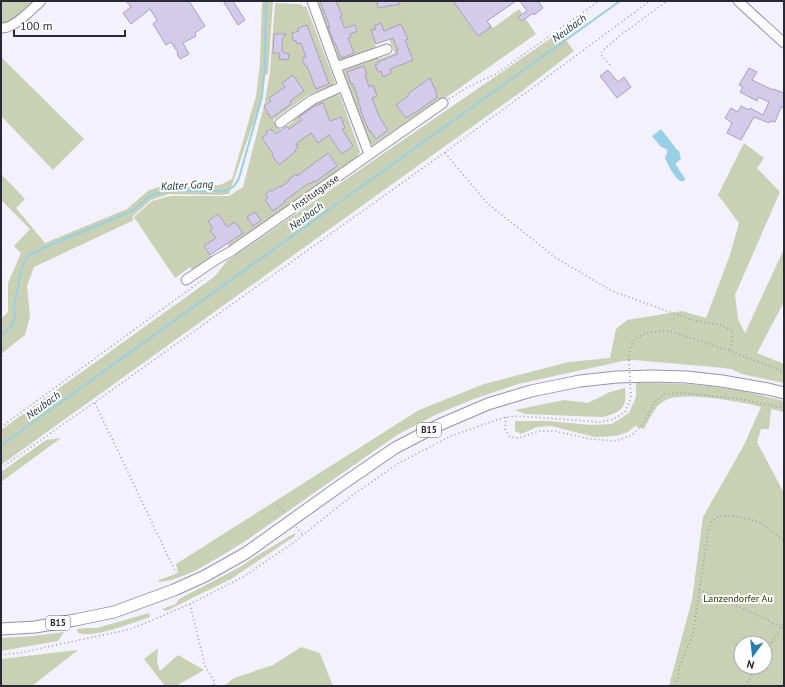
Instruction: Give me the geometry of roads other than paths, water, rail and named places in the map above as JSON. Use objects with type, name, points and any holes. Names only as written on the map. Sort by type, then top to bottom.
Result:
[{"type":"main road","name":"B15","points":[[1,629],[35,627],[114,612],[174,590],[205,576],[246,553],[340,485],[395,448],[439,425],[495,402],[531,391],[580,380],[652,376],[687,377],[722,381],[784,393]]},
{"type":"street","points":[[1,28],[14,24],[41,1]]},
{"type":"street","points":[[312,1],[369,154]]},
{"type":"street","points":[[738,1],[784,43]]},
{"type":"street","points":[[336,67],[388,49]]},
{"type":"street","points":[[280,123],[312,100],[343,86]]},
{"type":"street","name":"Institutgasse","points":[[186,280],[230,252],[443,103]]},
{"type":"water","points":[[661,129],[679,151],[681,159],[676,163],[676,165],[685,179],[684,181],[680,181],[673,173],[665,158],[667,150],[661,147],[652,136]]},
{"type":"waterway","name":"Kalter Gang","points":[[1,335],[11,327],[15,317],[14,305],[23,264],[28,256],[41,249],[132,211],[150,196],[162,192],[173,191],[225,191],[235,185],[239,178],[262,97],[265,66],[266,1]]},
{"type":"waterway","name":"Neubach","points":[[1,445],[620,1]]},
{"type":"park label","name":"Lanzendorfer Au","points":[[738,598]]}]
